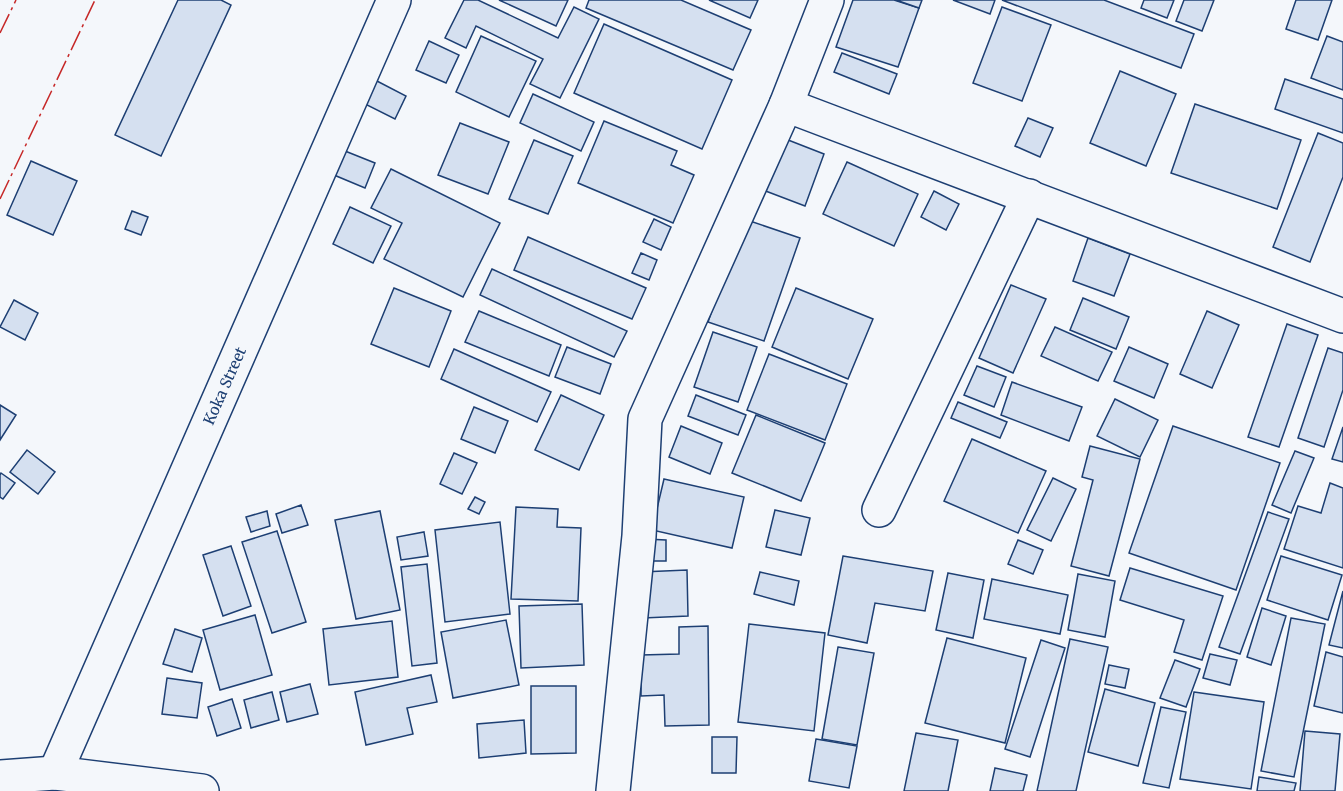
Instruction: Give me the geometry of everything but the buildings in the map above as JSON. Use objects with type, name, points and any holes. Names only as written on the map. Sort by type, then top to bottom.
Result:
[{"type":"street","name":"Koka Street","points":[[55,772],[394,0]]},
{"type":"street","points":[[613,791],[639,536],[645,419],[786,105],[827,0]]},
{"type":"street","points":[[786,105],[1343,316]]},
{"type":"street","points":[[879,510],[1029,196]]},
{"type":"street","points":[[0,777],[55,772],[202,791]]},
{"type":"power","points":[[0,33],[16,0]]},
{"type":"power","points":[[0,199],[95,0]]}]
